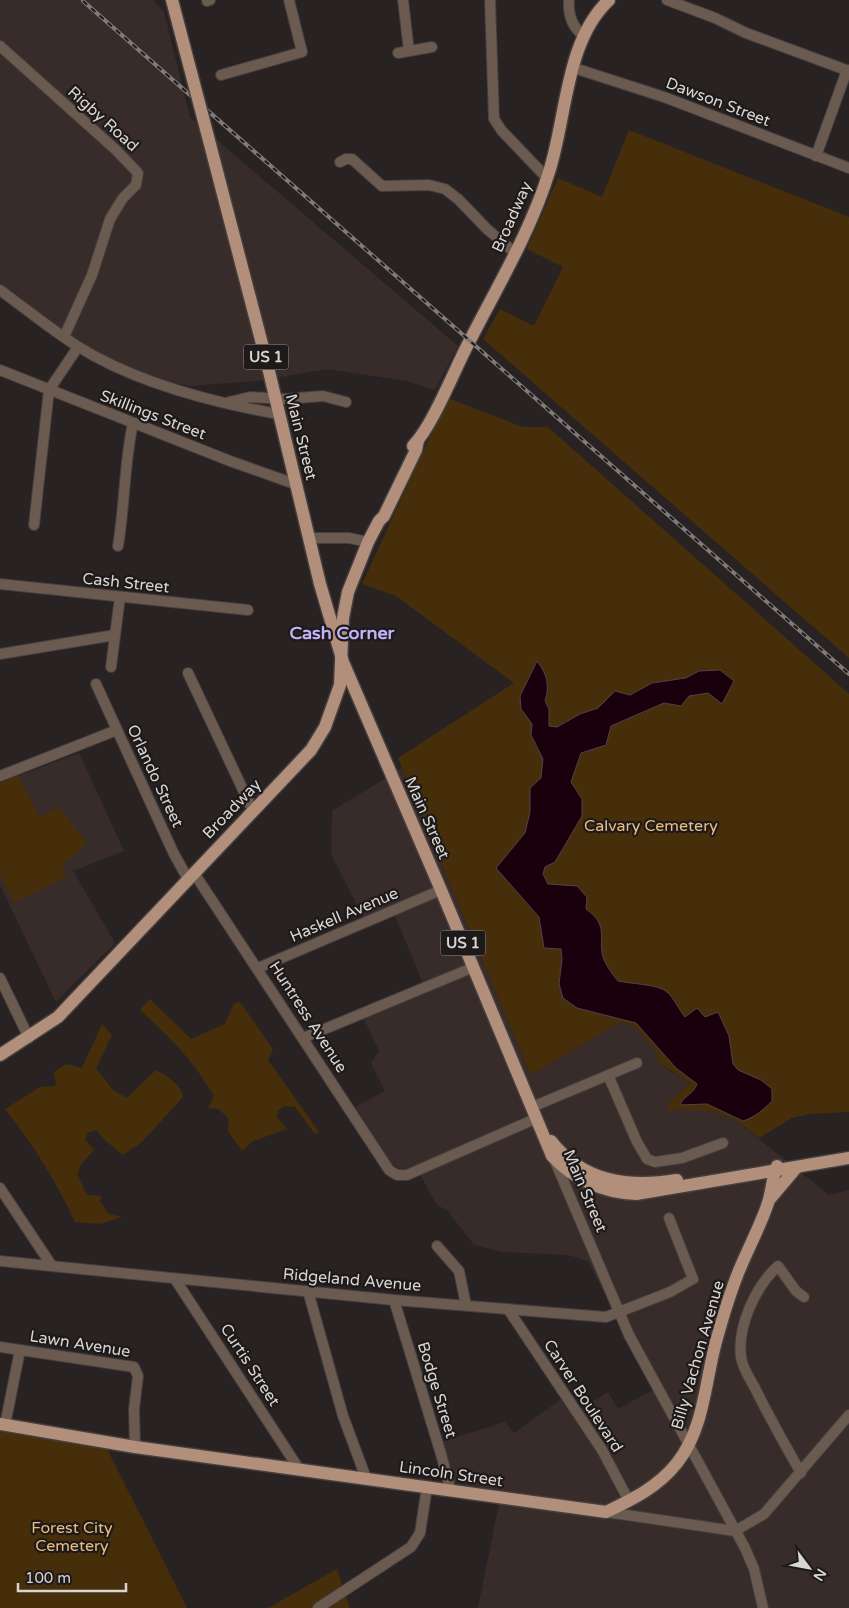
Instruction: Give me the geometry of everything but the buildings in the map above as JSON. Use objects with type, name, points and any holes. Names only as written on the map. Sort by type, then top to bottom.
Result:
[{"type":"main road","name":"Main Street","points":[[172,0],[326,610],[343,662],[474,967],[552,1156]]},
{"type":"main road","name":"Broadway","points":[[0,1055],[29,1038],[58,1017],[311,750],[320,736],[338,691],[343,662],[345,605],[368,542],[379,521],[384,516],[416,450],[418,440],[536,210],[547,178],[582,35],[597,13],[609,0]]},
{"type":"main road","name":"US 1","points":[[536,1117],[554,1145],[570,1160],[595,1176],[620,1183],[667,1182],[777,1166],[797,1167],[849,1158]]},
{"type":"main road","name":"US 1","points":[[552,1156],[581,1180],[614,1192],[629,1194],[656,1192],[849,1149]]},
{"type":"main road","name":"Billy Vachon Avenue","points":[[606,1512],[659,1482],[677,1463],[689,1445],[698,1420],[716,1339],[730,1293],[768,1202],[777,1166]]},
{"type":"main road","name":"Billy Vachon Avenue","points":[[768,1202],[797,1167]]},
{"type":"main road","name":"Lincoln Street","points":[[3,1424],[135,1447],[606,1512]]},
{"type":"street","points":[[221,75],[302,52],[289,0]]},
{"type":"street","points":[[403,0],[404,52],[432,47]]},
{"type":"street","points":[[490,0],[494,119],[502,131],[547,178]]},
{"type":"street","points":[[569,0],[572,22],[575,30],[582,35]]},
{"type":"street","points":[[667,0],[716,18],[746,33],[848,70],[816,156]]},
{"type":"street","name":"Rigby Road","points":[[0,46],[116,150],[138,173],[136,185],[123,198],[110,219],[92,275],[64,337]]},
{"type":"street","name":"Dawson Street","points":[[574,68],[664,97],[849,168]]},
{"type":"street","points":[[340,162],[352,159],[382,186],[429,185],[445,189],[458,198],[487,229],[515,253]]},
{"type":"street","points":[[0,290],[78,347],[147,380],[170,388],[278,414]]},
{"type":"street","points":[[34,525],[49,390],[78,347]]},
{"type":"street","name":"Skillings Street","points":[[0,370],[295,484]]},
{"type":"street","points":[[228,402],[250,397],[323,396],[346,402]]},
{"type":"street","points":[[118,546],[126,489],[127,448],[133,423]]},
{"type":"street","points":[[309,538],[340,538],[368,542]]},
{"type":"street","name":"Cash Street","points":[[0,584],[248,610]]},
{"type":"street","points":[[111,667],[120,597]]},
{"type":"street","points":[[0,654],[115,635]]},
{"type":"street","points":[[188,673],[253,811]]},
{"type":"street","name":"Orlando Street","points":[[96,684],[174,854],[191,876]]},
{"type":"street","points":[[0,776],[118,730]]},
{"type":"street","name":"Huntress Avenue","points":[[191,876],[258,968],[390,1170],[397,1175],[407,1174],[536,1117]]},
{"type":"street","name":"Haskell Avenue","points":[[258,968],[441,890]]},
{"type":"street","points":[[304,1038],[474,967]]},
{"type":"street","points":[[0,978],[29,1038]]},
{"type":"street","points":[[536,1117],[608,1075],[637,1063]]},
{"type":"street","points":[[608,1075],[640,1147],[648,1159],[655,1162],[682,1158],[723,1143]]},
{"type":"street","name":"Main Street","points":[[552,1156],[637,1352],[752,1564],[763,1608]]},
{"type":"street","points":[[0,1188],[52,1266]]},
{"type":"street","name":"Ridgeland Avenue","points":[[0,1261],[394,1300],[606,1317],[619,1313],[693,1279],[669,1218]]},
{"type":"street","points":[[437,1246],[459,1271],[466,1305]]},
{"type":"street","points":[[801,1473],[762,1403],[741,1358],[745,1324],[752,1305],[766,1278],[778,1266],[796,1291],[804,1297]]},
{"type":"street","name":"Curtis Street","points":[[175,1279],[299,1469]]},
{"type":"street","points":[[308,1291],[343,1416],[366,1478]]},
{"type":"street","name":"Bodge Street","points":[[394,1300],[441,1454],[449,1484],[448,1490]]},
{"type":"street","name":"Carver Boulevard","points":[[508,1309],[602,1450],[629,1500]]},
{"type":"street","name":"Lawn Avenue","points":[[0,1347],[134,1367],[138,1383],[134,1409],[135,1447]]},
{"type":"street","points":[[3,1424],[20,1350]]},
{"type":"street","points":[[735,1531],[764,1514],[801,1473],[849,1414]]},
{"type":"street","points":[[318,1608],[411,1547],[420,1533],[428,1487]]},
{"type":"street","name":"Lincoln Street","points":[[606,1512],[735,1531]]},
{"type":"shaded area","points":[[0,0],[153,0],[164,12],[190,117],[458,346],[435,390],[406,381],[327,369],[257,381],[189,386],[168,381],[138,371],[95,351],[43,317],[0,283]]},
{"type":"shaded area","points":[[537,661],[547,680],[545,701],[549,709],[549,726],[557,727],[580,714],[598,708],[615,691],[630,695],[652,683],[686,678],[699,671],[720,670],[734,681],[722,704],[708,693],[689,696],[681,706],[664,703],[611,726],[606,745],[581,753],[571,782],[582,799],[582,816],[555,862],[545,867],[543,874],[548,884],[577,886],[587,897],[586,909],[599,922],[601,928],[602,954],[618,981],[663,989],[672,997],[685,1017],[697,1008],[705,1017],[718,1012],[729,1036],[733,1064],[738,1070],[761,1080],[772,1089],[772,1101],[759,1113],[743,1121],[707,1104],[680,1105],[697,1084],[676,1068],[636,1023],[577,1008],[563,998],[559,984],[562,959],[561,949],[544,948],[539,917],[496,868],[525,833],[530,812],[530,788],[541,778],[543,759],[531,735],[532,724],[521,709],[520,696]]},
{"type":"shaded area","points":[[79,753],[124,851],[73,871],[115,943],[56,1002],[0,885],[0,783]]},
{"type":"shaded area","points":[[402,768],[531,1075],[620,1022],[636,1028],[657,1053],[664,1067],[690,1083],[668,1103],[669,1110],[706,1110],[734,1119],[829,1195],[849,1190],[849,1608],[478,1608],[499,1504],[507,1492],[454,1482],[441,1442],[505,1422],[514,1433],[563,1398],[573,1413],[608,1392],[618,1409],[653,1390],[588,1261],[568,1255],[503,1252],[474,1245],[447,1210],[437,1205],[415,1166],[401,1170],[391,1163],[355,1107],[385,1091],[371,1063],[379,1051],[364,1019],[427,993],[395,916],[368,927],[331,854],[332,811]]},
{"type":"green space","points":[[629,130],[849,217],[849,658],[483,339],[500,309],[534,326],[563,267],[527,249],[558,178],[602,197]]},
{"type":"green space","name":"Calvary Cemetery","points":[[448,398],[523,427],[548,427],[849,694],[849,1112],[809,1114],[792,1118],[759,1138],[734,1119],[706,1110],[668,1110],[668,1103],[690,1083],[658,1062],[657,1053],[636,1028],[620,1022],[531,1075],[398,758],[514,683],[396,596],[362,584]]},
{"type":"green space","points":[[18,774],[39,817],[59,807],[85,840],[83,848],[62,865],[67,877],[14,902],[0,874],[0,783]]},
{"type":"green space","points":[[150,999],[191,1039],[225,1024],[234,1004],[240,1002],[273,1049],[268,1060],[319,1132],[315,1134],[295,1107],[285,1106],[278,1110],[277,1117],[287,1129],[253,1141],[242,1151],[228,1131],[229,1119],[219,1109],[208,1108],[214,1096],[198,1071],[172,1040],[140,1010]]},
{"type":"green space","points":[[102,1024],[112,1035],[96,1068],[113,1090],[127,1098],[156,1070],[176,1084],[183,1097],[142,1142],[123,1155],[96,1130],[87,1133],[85,1139],[94,1150],[82,1163],[77,1174],[87,1195],[101,1196],[100,1201],[109,1214],[122,1217],[100,1224],[75,1222],[43,1163],[5,1109],[40,1087],[56,1086],[54,1072],[66,1064],[82,1068]]},
{"type":"green space","name":"Forest City Cemetery","points":[[0,1424],[104,1443],[187,1608],[0,1608]]},
{"type":"green space","points":[[337,1569],[350,1608],[268,1608]]},
{"type":"railway","points":[[83,1],[849,674]]},
{"type":"district","name":"Cash Corner","points":[[342,633]]}]
